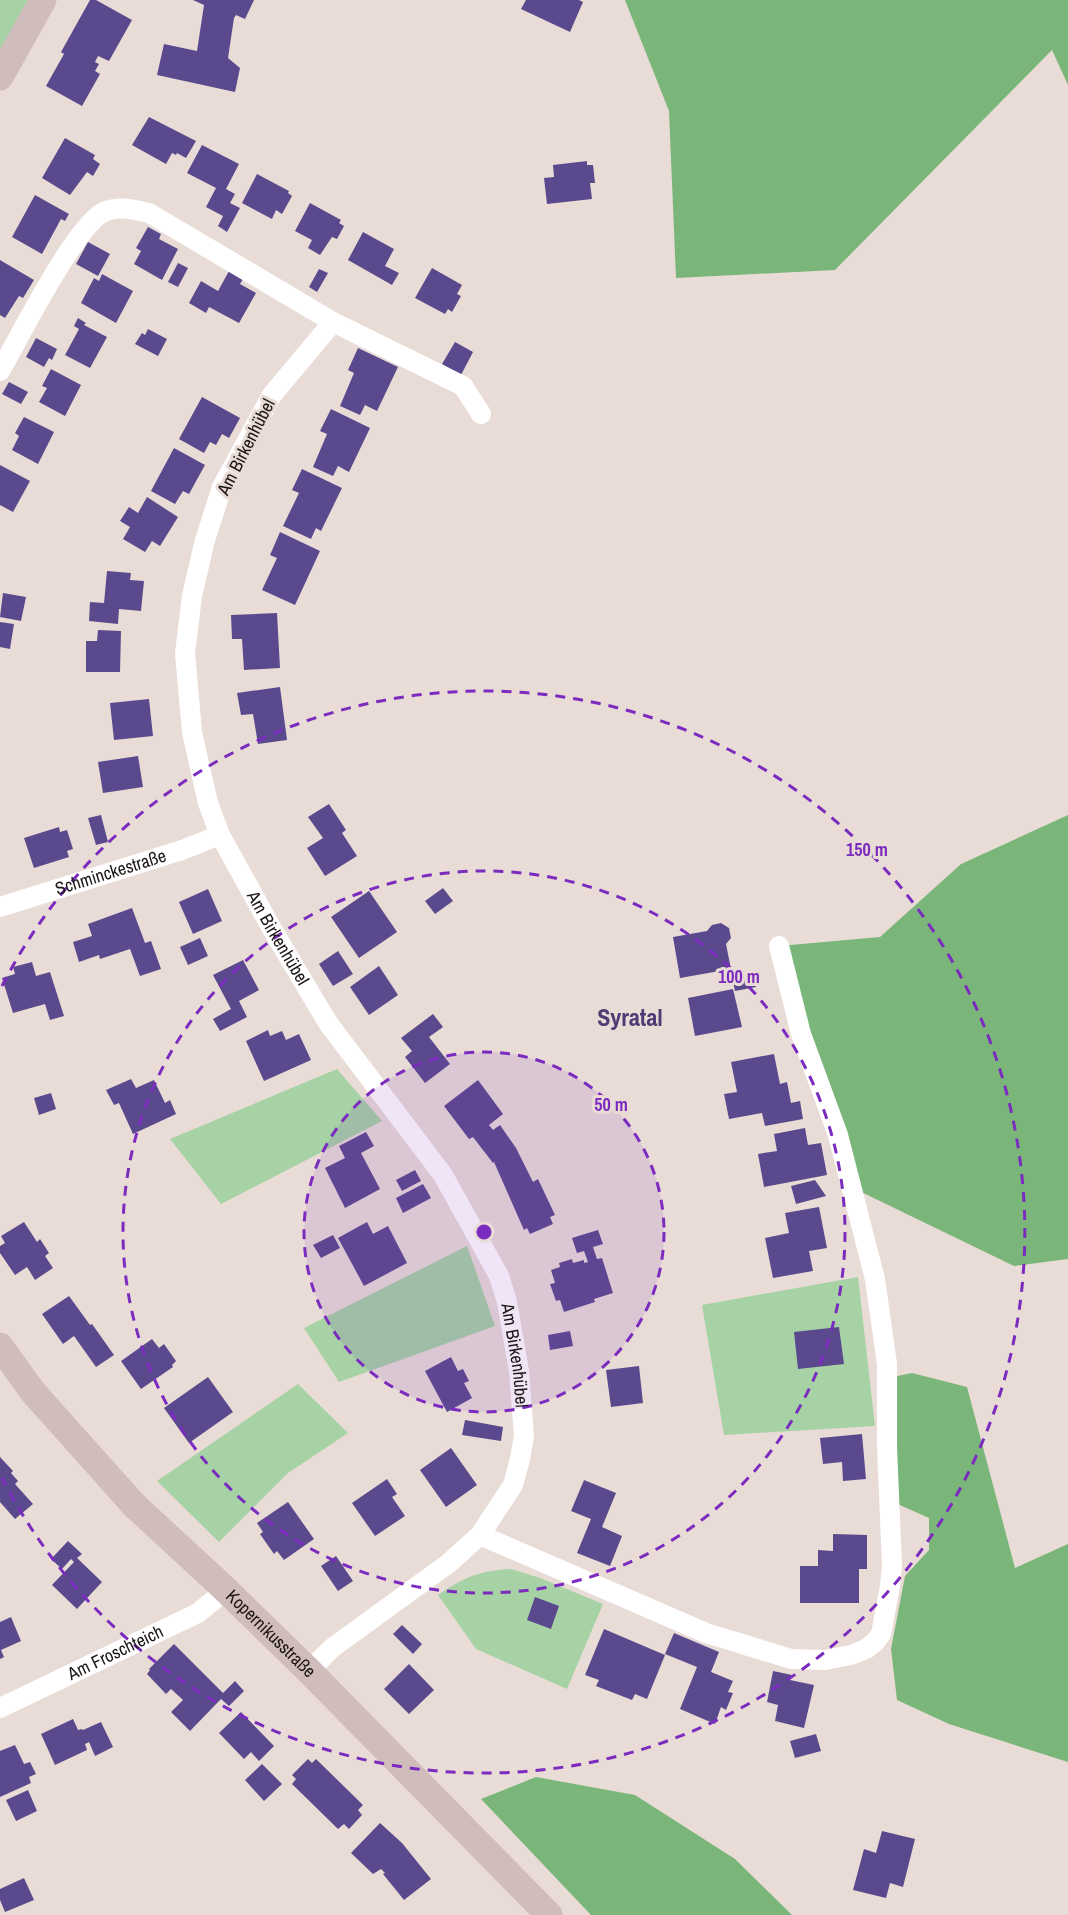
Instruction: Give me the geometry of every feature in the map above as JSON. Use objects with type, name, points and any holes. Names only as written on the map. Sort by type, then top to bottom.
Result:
[{"type":"street","points":[[0,77],[43,0]]},
{"type":"street","points":[[0,371],[70,249],[88,223],[104,212],[123,208],[149,213],[333,322],[463,386],[481,414]]},
{"type":"street","name":"Am Birkenhübel","points":[[309,1671],[332,1648],[449,1563],[480,1535],[513,1485],[524,1436],[519,1371],[507,1302],[499,1276],[443,1175],[328,1023],[272,929],[220,835],[208,803],[192,732],[185,653],[192,596],[222,487],[272,395],[333,322]]},
{"type":"street","name":"Schminckestraße","points":[[0,907],[182,850],[220,835]]},
{"type":"street","points":[[480,1535],[706,1633],[791,1659],[825,1660],[851,1655],[866,1649],[881,1634],[892,1566],[887,1458],[887,1364],[876,1290],[838,1135],[801,1034],[779,946]]},
{"type":"street","name":"Kopernikusstraße","points":[[0,1346],[33,1392],[134,1505],[309,1671],[549,1915]]},
{"type":"street","name":"Am Froschteich","points":[[0,1708],[198,1613],[226,1590]]},
{"type":"green space","points":[[0,0],[30,0],[0,52]]},
{"type":"green space","points":[[625,0],[1068,0],[1068,85],[1052,50],[835,270],[676,278],[669,111]]},
{"type":"green space","points":[[1068,815],[1068,1259],[1014,1266],[851,1187],[779,946],[880,937],[961,864]]},
{"type":"green space","points":[[337,1069],[382,1121],[221,1204],[170,1139]]},
{"type":"green space","points":[[467,1246],[495,1326],[339,1382],[304,1328]]},
{"type":"green space","points":[[858,1277],[875,1426],[724,1435],[702,1305]]},
{"type":"green space","points":[[912,1373],[967,1387],[1015,1568],[1068,1544],[1068,1762],[949,1724],[897,1700],[891,1649],[905,1576],[929,1550],[929,1518],[893,1502],[893,1377]]},
{"type":"green space","points":[[298,1384],[348,1433],[288,1473],[219,1542],[157,1481]]},
{"type":"green space","points":[[511,1569],[540,1578],[603,1604],[567,1689],[476,1649],[438,1595],[472,1576],[489,1571]]},
{"type":"green space","points":[[536,1777],[635,1795],[735,1859],[792,1915],[591,1915],[481,1799]]},
{"type":"building","points":[[90,0],[96,0],[132,20],[109,61],[98,56],[95,62],[99,64],[95,71],[100,74],[82,106],[46,86],[64,54],[61,52]]},
{"type":"building","points":[[193,0],[254,0],[245,19],[236,15],[234,18],[228,58],[240,68],[235,92],[157,75],[164,44],[197,51],[204,5]]},
{"type":"building","points":[[526,0],[579,0],[583,2],[570,32],[521,9]]},
{"type":"building","points":[[149,117],[196,141],[186,158],[172,153],[166,164],[132,145]]},
{"type":"building","points":[[65,138],[95,155],[93,159],[100,164],[93,176],[87,172],[70,195],[42,178]]},
{"type":"building","points":[[202,145],[239,164],[226,189],[235,194],[230,203],[240,208],[227,232],[218,226],[223,216],[206,207],[216,188],[187,173]]},
{"type":"building","points":[[587,161],[587,165],[593,165],[595,183],[590,183],[592,199],[547,204],[544,178],[554,177],[553,165]]},
{"type":"building","points":[[257,174],[289,191],[288,193],[292,196],[282,214],[276,210],[272,219],[242,203]]},
{"type":"building","points":[[35,195],[69,214],[65,221],[61,219],[42,254],[12,237]]},
{"type":"building","points":[[310,203],[341,220],[339,223],[344,226],[337,239],[332,237],[320,255],[308,248],[312,240],[295,231]]},
{"type":"building","points":[[148,227],[161,234],[159,239],[178,249],[162,280],[134,264],[141,251],[136,248]]},
{"type":"building","points":[[363,232],[394,249],[385,266],[399,273],[392,285],[348,260]]},
{"type":"building","points":[[88,242],[110,254],[98,276],[76,264]]},
{"type":"building","points":[[0,260],[34,280],[23,298],[19,296],[5,318],[0,315]]},
{"type":"building","points":[[178,263],[188,268],[178,287],[168,282]]},
{"type":"building","points":[[432,268],[462,285],[457,294],[461,296],[452,312],[448,309],[445,314],[415,298]]},
{"type":"building","points":[[319,269],[328,273],[317,292],[309,287]]},
{"type":"building","points":[[229,271],[243,279],[240,284],[256,293],[239,323],[209,307],[206,313],[189,303],[201,281],[218,291]]},
{"type":"building","points":[[102,274],[133,291],[116,323],[81,303],[94,278],[99,281]]},
{"type":"building","points":[[78,318],[86,323],[84,325],[107,337],[90,368],[65,355],[79,329],[74,326]]},
{"type":"building","points":[[148,329],[167,339],[158,356],[135,344],[142,333],[145,335]]},
{"type":"building","points":[[36,338],[57,349],[52,360],[49,358],[44,367],[26,357]]},
{"type":"building","points":[[455,342],[473,352],[461,375],[442,364]]},
{"type":"building","points":[[358,348],[398,367],[377,411],[365,405],[360,415],[340,406],[354,373],[348,370]]},
{"type":"building","points":[[51,369],[81,385],[65,416],[39,402],[47,388],[42,386]]},
{"type":"building","points":[[9,382],[28,392],[21,404],[2,394]]},
{"type":"building","points":[[202,397],[240,418],[229,438],[222,434],[216,445],[210,442],[204,453],[179,439]]},
{"type":"building","points":[[331,409],[370,428],[349,472],[338,466],[333,476],[313,467],[327,434],[320,431]]},
{"type":"building","points":[[24,417],[54,432],[38,464],[12,450],[19,436],[15,433]]},
{"type":"building","points":[[174,448],[205,465],[189,494],[183,491],[175,504],[151,491]]},
{"type":"building","points":[[0,465],[30,481],[13,512],[0,505]]},
{"type":"building","points":[[302,469],[342,488],[321,531],[316,528],[311,539],[283,526],[299,493],[292,490]]},
{"type":"building","points":[[147,497],[178,517],[160,546],[152,541],[145,552],[123,539],[130,527],[120,521],[129,507],[138,513]]},
{"type":"building","points":[[280,532],[320,551],[295,605],[262,590],[277,558],[270,555]]},
{"type":"building","points":[[107,571],[131,573],[130,580],[144,581],[141,611],[119,609],[118,624],[89,621],[90,602],[104,603]]},
{"type":"building","points":[[3,593],[26,597],[21,621],[0,617]]},
{"type":"building","points":[[277,613],[280,668],[244,670],[242,639],[232,639],[231,615]]},
{"type":"building","points":[[0,622],[14,624],[10,649],[0,647]]},
{"type":"building","points":[[98,630],[121,631],[120,672],[86,672],[86,641],[97,641]]},
{"type":"building","points":[[280,687],[287,740],[258,744],[253,714],[241,715],[237,693]]},
{"type":"building","points":[[149,699],[153,736],[114,740],[110,703]]},
{"type":"building","points":[[138,756],[143,787],[103,793],[98,762]]},
{"type":"building","points":[[329,804],[346,830],[342,833],[357,856],[325,876],[307,848],[323,838],[308,817]]},
{"type":"building","points":[[101,815],[108,842],[96,845],[88,818]]},
{"type":"building","points":[[59,827],[60,832],[67,830],[73,849],[67,851],[69,857],[34,868],[24,838]]},
{"type":"building","points":[[443,888],[453,901],[435,914],[425,901]]},
{"type":"building","points":[[208,889],[222,921],[193,934],[179,902]]},
{"type":"building","points":[[369,891],[397,932],[359,958],[331,917]]},
{"type":"building","points":[[132,908],[145,943],[151,941],[161,969],[140,976],[130,949],[100,959],[99,955],[79,962],[73,942],[92,936],[88,924]]},
{"type":"building","points":[[721,923],[729,928],[731,938],[726,944],[731,969],[680,978],[673,937],[707,931],[712,925]]},
{"type":"building","points":[[200,938],[208,956],[188,965],[180,947]]},
{"type":"building","points":[[338,951],[353,974],[333,986],[319,964]]},
{"type":"building","points":[[243,960],[259,990],[239,1001],[247,1017],[220,1031],[213,1019],[231,1009],[213,975]]},
{"type":"building","points":[[32,962],[36,976],[50,972],[64,1016],[50,1020],[45,1004],[13,1013],[2,978],[15,974],[13,967]]},
{"type":"building","points":[[379,966],[398,995],[369,1015],[350,987]]},
{"type":"building","points":[[753,973],[756,987],[735,991],[732,977]]},
{"type":"building","points":[[733,989],[742,1027],[695,1036],[688,998]]},
{"type":"building","points":[[433,1014],[443,1027],[429,1037],[450,1064],[425,1083],[405,1057],[412,1051],[401,1038]]},
{"type":"building","points":[[268,1030],[270,1036],[282,1031],[286,1040],[299,1034],[311,1060],[264,1081],[246,1041]]},
{"type":"building","points":[[774,1054],[780,1084],[787,1082],[791,1103],[800,1101],[803,1119],[765,1126],[762,1113],[729,1119],[724,1094],[737,1092],[731,1062]]},
{"type":"building","points":[[131,1079],[136,1088],[154,1080],[165,1103],[170,1100],[176,1114],[133,1134],[119,1103],[114,1105],[106,1090]]},
{"type":"building","points":[[478,1080],[503,1114],[489,1125],[493,1130],[500,1125],[516,1148],[533,1182],[538,1179],[555,1215],[550,1217],[553,1224],[530,1234],[527,1228],[524,1230],[494,1162],[473,1137],[469,1139],[444,1106]]},
{"type":"building","points":[[51,1093],[56,1109],[39,1115],[34,1098]]},
{"type":"building","points":[[805,1128],[808,1145],[821,1143],[827,1175],[764,1187],[758,1154],[777,1151],[774,1134]]},
{"type":"building","points":[[366,1132],[374,1146],[361,1153],[380,1189],[345,1208],[325,1168],[345,1158],[339,1146]]},
{"type":"building","points":[[415,1170],[421,1181],[402,1191],[396,1180]]},
{"type":"building","points":[[815,1180],[826,1196],[796,1204],[791,1186]]},
{"type":"building","points":[[423,1184],[431,1198],[403,1213],[396,1198]]},
{"type":"building","points":[[819,1207],[827,1248],[809,1251],[813,1271],[773,1278],[765,1238],[789,1233],[785,1213]]},
{"type":"building","points":[[24,1222],[37,1242],[40,1239],[49,1253],[45,1256],[53,1268],[35,1280],[27,1267],[15,1275],[0,1253],[0,1246],[5,1243],[1,1236]]},
{"type":"building","points":[[367,1222],[373,1234],[388,1226],[407,1263],[364,1286],[338,1238]]},
{"type":"building","points":[[598,1230],[603,1244],[593,1247],[597,1259],[602,1258],[613,1293],[594,1299],[595,1302],[564,1312],[560,1300],[556,1301],[550,1284],[555,1283],[551,1270],[560,1267],[559,1263],[572,1259],[573,1263],[584,1260],[584,1263],[588,1262],[584,1251],[577,1253],[572,1238]]},
{"type":"building","points":[[333,1235],[340,1248],[321,1258],[313,1245]]},
{"type":"building","points":[[69,1296],[114,1355],[96,1367],[74,1336],[63,1344],[42,1314]]},
{"type":"building","points":[[839,1327],[844,1364],[798,1369],[794,1332]]},
{"type":"building","points":[[570,1331],[573,1346],[550,1350],[548,1335]]},
{"type":"building","points":[[152,1339],[159,1348],[164,1344],[176,1361],[173,1367],[141,1389],[121,1361]]},
{"type":"building","points":[[451,1357],[458,1371],[463,1369],[469,1381],[464,1383],[472,1398],[447,1412],[425,1371]]},
{"type":"building","points":[[639,1366],[643,1403],[611,1407],[606,1370]]},
{"type":"building","points":[[208,1377],[233,1412],[189,1443],[164,1408]]},
{"type":"building","points":[[465,1420],[503,1427],[501,1441],[462,1435]]},
{"type":"building","points":[[862,1434],[866,1479],[843,1481],[842,1462],[823,1464],[820,1438]]},
{"type":"building","points":[[451,1448],[477,1485],[446,1507],[420,1470]]},
{"type":"building","points":[[0,1457],[13,1471],[11,1473],[18,1481],[15,1484],[33,1504],[15,1519],[0,1502]]},
{"type":"building","points":[[387,1479],[397,1494],[392,1497],[405,1516],[375,1536],[352,1503]]},
{"type":"building","points":[[584,1480],[616,1493],[602,1527],[622,1536],[610,1566],[577,1553],[591,1519],[571,1511]]},
{"type":"building","points":[[288,1502],[314,1539],[284,1560],[277,1551],[274,1554],[260,1534],[263,1532],[257,1523]]},
{"type":"building","points":[[833,1534],[867,1535],[867,1569],[859,1569],[859,1603],[800,1603],[800,1566],[818,1566],[818,1550],[833,1551]]},
{"type":"building","points":[[68,1541],[82,1554],[77,1558],[102,1582],[77,1609],[52,1585],[74,1562],[71,1559],[62,1569],[51,1559]]},
{"type":"building","points":[[336,1556],[353,1581],[338,1591],[321,1566]]},
{"type":"building","points":[[535,1597],[559,1606],[551,1629],[527,1620]]},
{"type":"building","points":[[11,1617],[21,1641],[1,1650],[4,1657],[0,1659],[0,1622]]},
{"type":"building","points":[[402,1625],[422,1644],[413,1654],[393,1634]]},
{"type":"building","points":[[604,1629],[665,1655],[647,1699],[635,1694],[632,1700],[596,1686],[599,1680],[585,1675]]},
{"type":"building","points":[[674,1633],[719,1652],[711,1672],[733,1681],[728,1692],[733,1693],[726,1710],[721,1707],[715,1724],[680,1709],[697,1667],[665,1654]]},
{"type":"building","points":[[174,1644],[223,1693],[235,1681],[244,1691],[229,1706],[221,1699],[190,1731],[171,1712],[183,1700],[171,1689],[166,1694],[147,1674],[149,1669]]},
{"type":"building","points":[[409,1664],[434,1690],[409,1714],[384,1689]]},
{"type":"building","points":[[773,1671],[792,1675],[790,1680],[814,1685],[804,1728],[775,1721],[778,1705],[767,1702]]},
{"type":"building","points":[[241,1712],[274,1746],[259,1761],[251,1752],[244,1759],[219,1733]]},
{"type":"building","points":[[73,1719],[78,1730],[101,1722],[113,1747],[95,1756],[89,1742],[85,1744],[87,1750],[55,1765],[41,1734]]},
{"type":"building","points":[[816,1734],[821,1751],[795,1758],[790,1741]]},
{"type":"building","points":[[15,1745],[24,1764],[30,1762],[36,1774],[29,1777],[31,1783],[0,1797],[0,1751]]},
{"type":"building","points":[[308,1759],[312,1763],[316,1759],[363,1805],[358,1810],[362,1815],[349,1829],[344,1824],[338,1829],[292,1784],[296,1779],[292,1775]]},
{"type":"building","points":[[262,1764],[282,1784],[264,1801],[245,1780]]},
{"type":"building","points":[[28,1790],[37,1811],[16,1821],[6,1800]]},
{"type":"building","points":[[380,1823],[402,1843],[431,1879],[404,1900],[381,1869],[373,1874],[351,1853]]},
{"type":"building","points":[[882,1831],[915,1839],[903,1887],[890,1883],[886,1898],[853,1890],[864,1849],[876,1853]]},
{"type":"building","points":[[24,1878],[34,1900],[5,1912],[0,1900],[0,1889]]},
{"type":"district","name":"Syratal","points":[[630,1018]]}]
